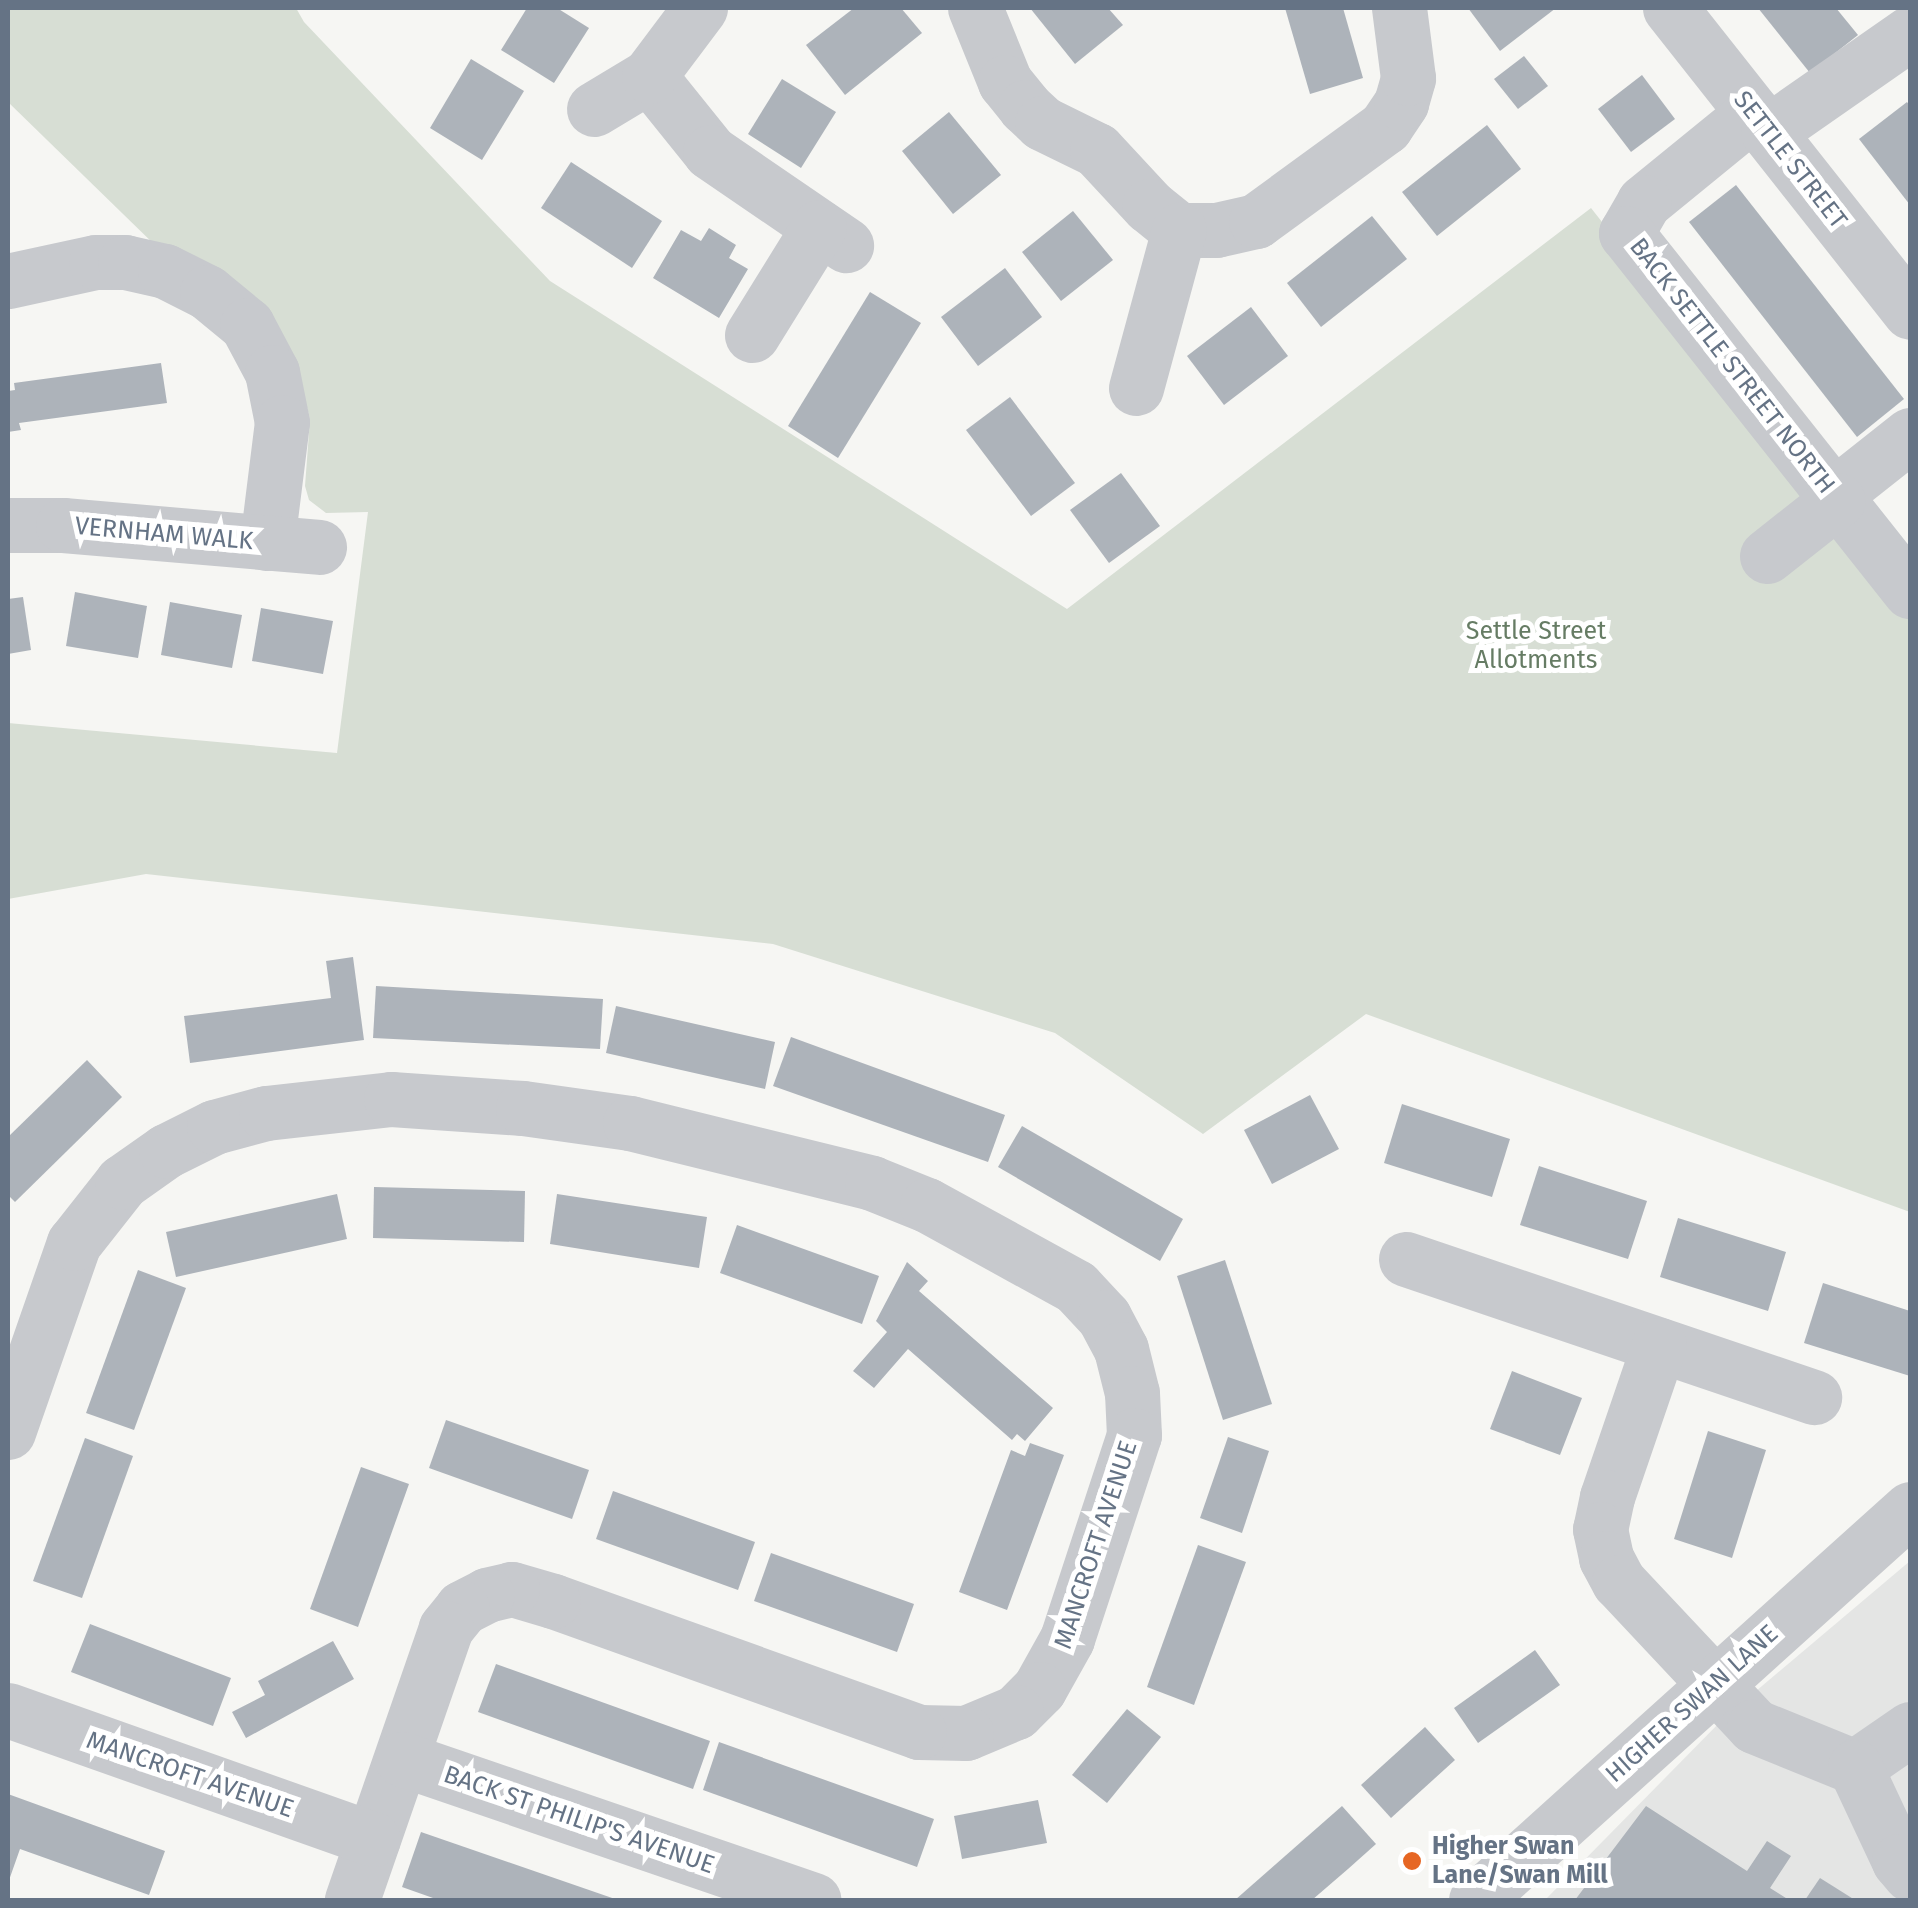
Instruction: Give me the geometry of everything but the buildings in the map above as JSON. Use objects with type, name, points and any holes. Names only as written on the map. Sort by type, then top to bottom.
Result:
[{"type":"street","points":[[594,110],[650,76],[700,8]]},
{"type":"street","points":[[975,8],[1005,82],[1025,108],[1042,124],[1097,150],[1149,206],[1179,230],[1216,230],[1256,221],[1384,127],[1401,103],[1408,78],[1400,8]]},
{"type":"street","name":"SETTLE STREET","points":[[1670,8],[1910,312]]},
{"type":"street","points":[[1761,122],[1910,33]]},
{"type":"street","points":[[650,76],[710,152],[833,236],[752,335]]},
{"type":"street","name":"BACK SETTLE STREET NORTH","points":[[1761,122],[1644,202],[1626,232],[1910,592]]},
{"type":"street","points":[[1136,388],[1179,230]]},
{"type":"street","name":"VERNHAM WALK","points":[[8,281],[96,262],[126,262],[164,270],[208,292],[248,325],[272,372],[282,422],[293,545],[63,525],[8,525]]},
{"type":"street","points":[[1768,556],[1910,435]]},
{"type":"street","name":"MANCROFT AVENUE","points":[[8,1432],[74,1243],[122,1182],[166,1151],[214,1127],[266,1113],[391,1099],[523,1108],[630,1123],[872,1183],[927,1205],[1076,1287],[1104,1317],[1121,1349],[1132,1393],[1134,1435],[1068,1639],[1039,1689],[1016,1712],[966,1733],[919,1732],[512,1589],[486,1595],[462,1608],[446,1628],[352,1900]]},
{"type":"street","points":[[1406,1259],[1463,1302],[1658,1345],[1814,1397]]},
{"type":"street","points":[[1658,1345],[1600,1529],[1606,1558],[1619,1582],[1754,1726],[1855,1767],[1899,1861],[1910,1874]]},
{"type":"street","name":"HIGHER SWAN LANE","points":[[1476,1900],[1910,1509]]},
{"type":"street","name":"MANCROFT AVENUE","points":[[8,1710],[373,1840]]},
{"type":"street","points":[[1855,1767],[1910,1729]]},
{"type":"street","name":"BACK ST PHILIP'S AVENUE","points":[[402,1759],[814,1900]]},
{"type":"shaded area","points":[[1910,1561],[1910,1900],[1545,1900],[1724,1718]]},
{"type":"green space","name":"Settle Street Allotments","points":[[8,8],[296,8],[304,22],[550,281],[1067,609],[1591,208],[1910,612],[1910,1212],[1366,1014],[1203,1134],[1055,1033],[773,944],[146,874],[8,899],[8,723],[337,753],[368,512],[326,513],[309,500],[305,486],[310,419],[296,365],[160,250],[8,102]]},
{"type":"place","name":"Higher Swan Lane/Swan Mill","points":[[1412,1861]]}]
